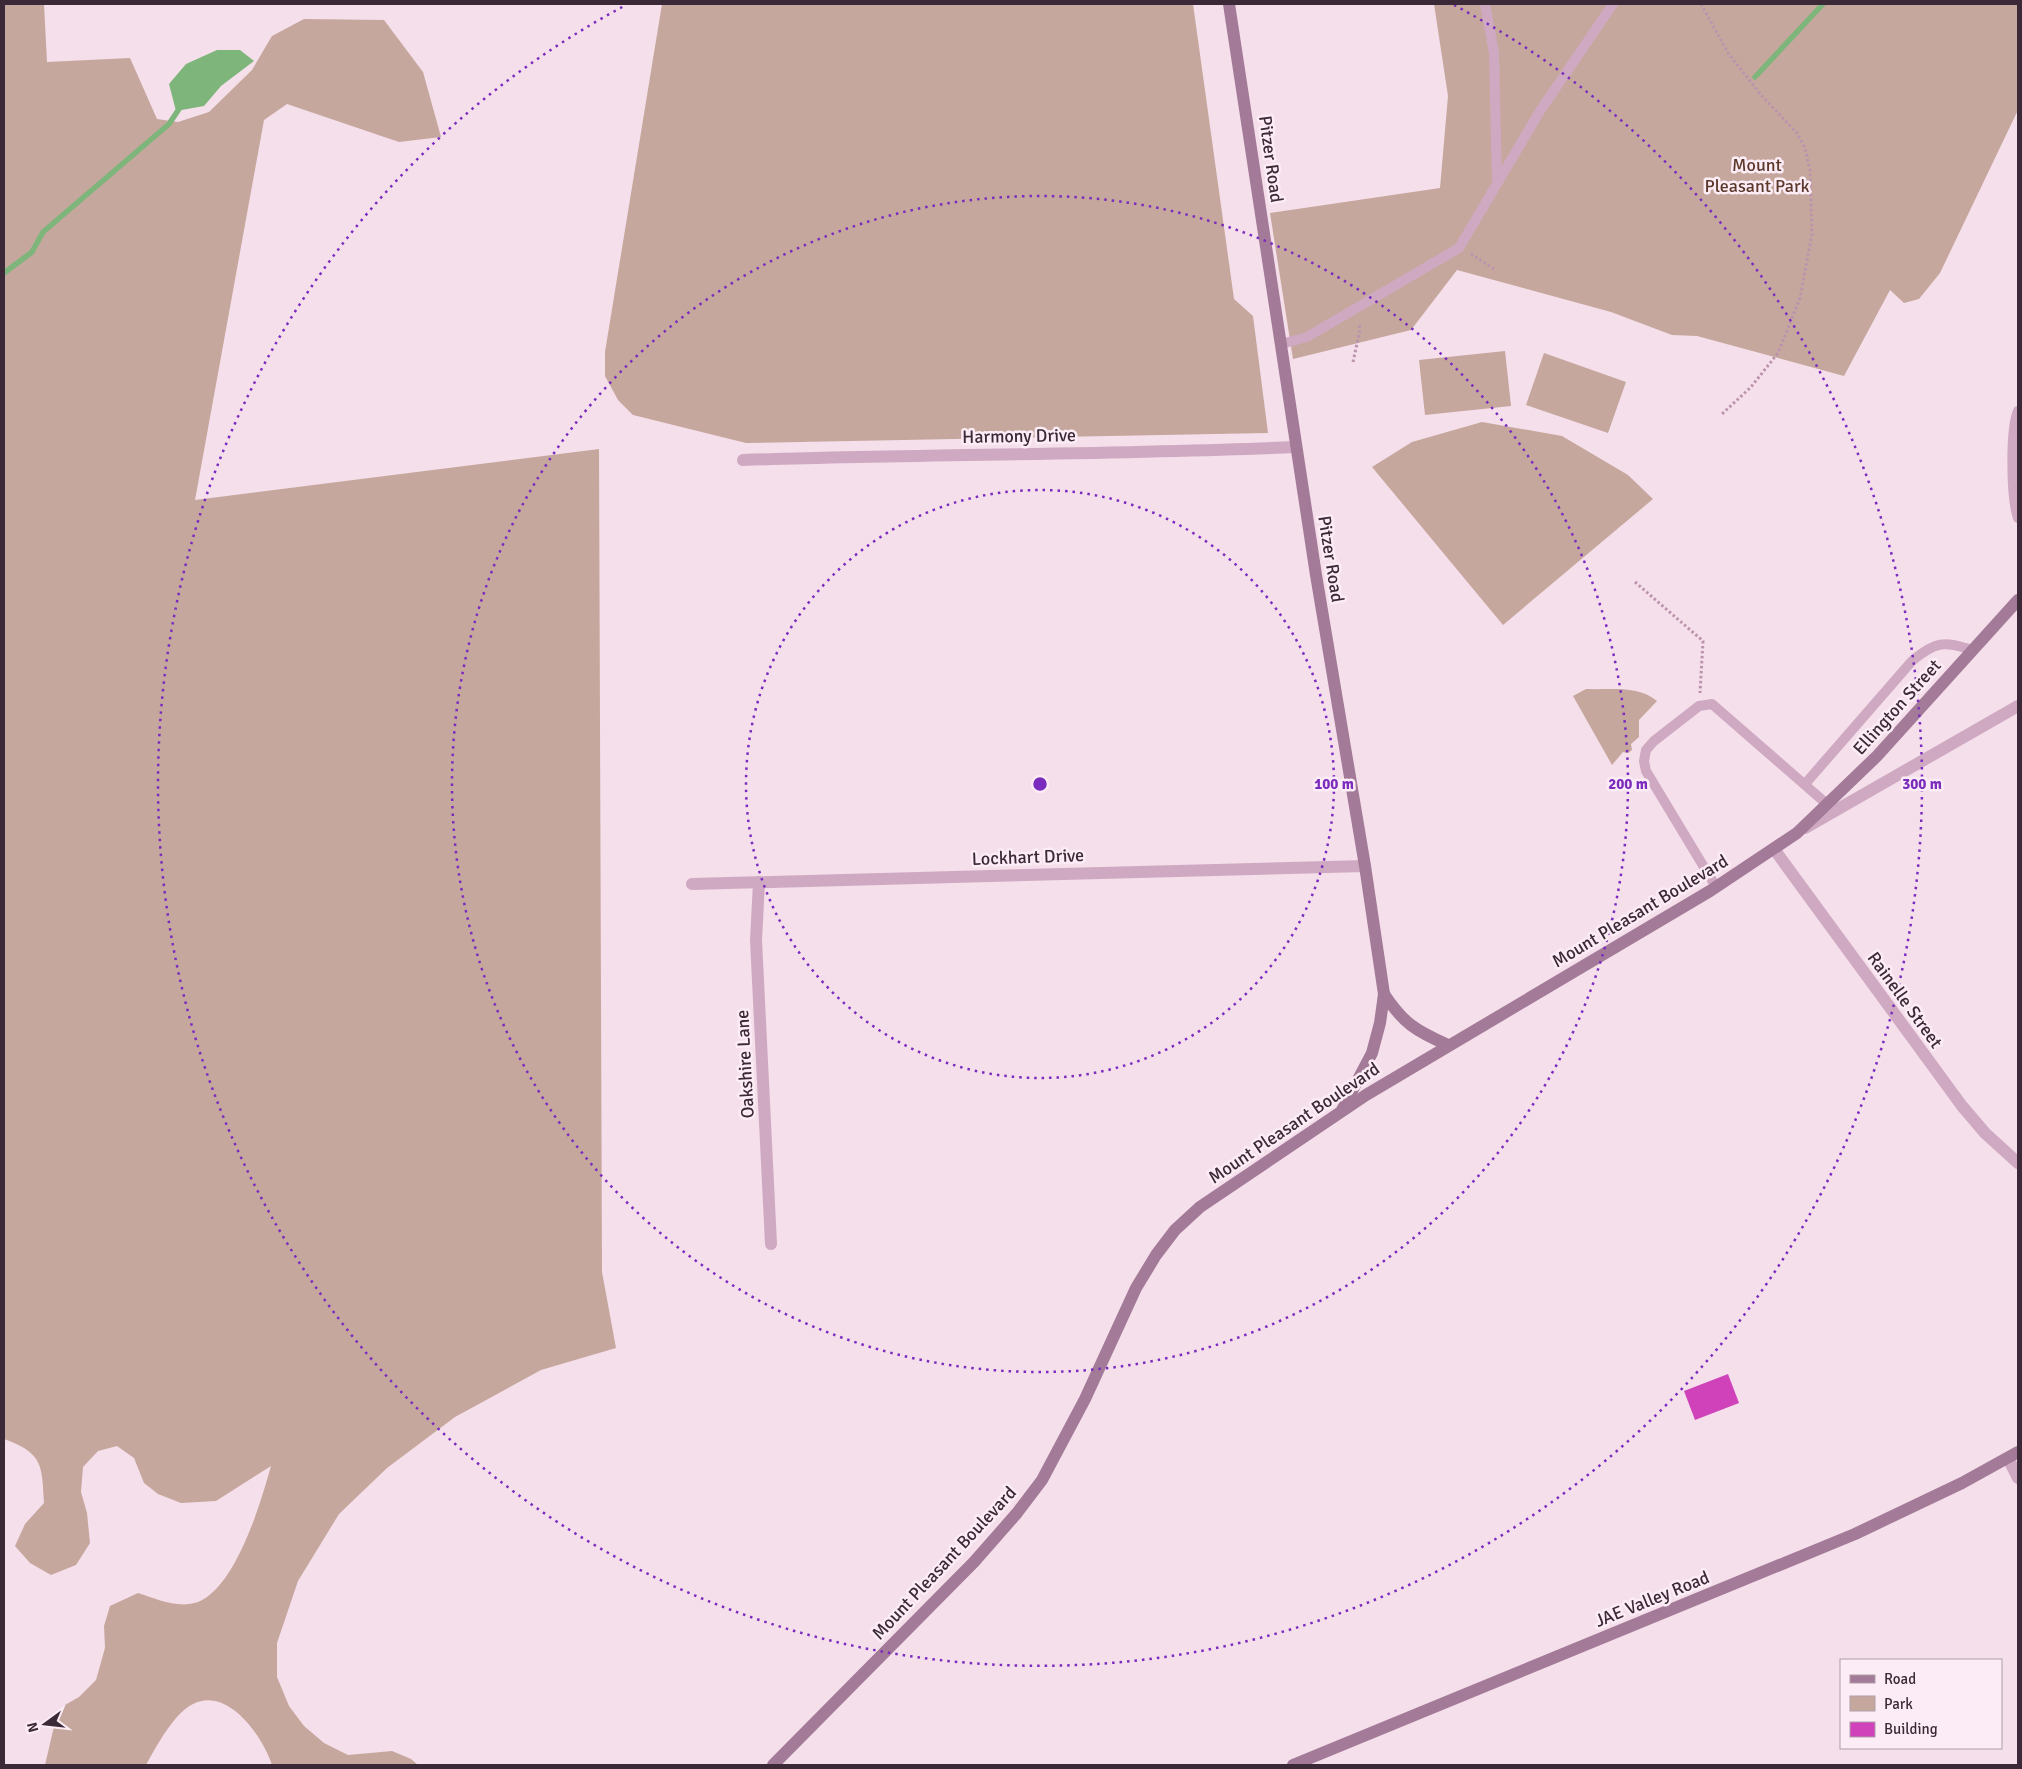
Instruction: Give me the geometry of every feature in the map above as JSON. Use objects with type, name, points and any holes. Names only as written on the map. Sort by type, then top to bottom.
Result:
[{"type":"street","name":"Pitzer Road","points":[[1229,4],[1296,447],[1365,866],[1384,994],[1380,1023],[1372,1053],[1341,1112]]},
{"type":"street","name":"Harmony Drive","points":[[743,460],[904,454],[1208,451],[1296,447]]},
{"type":"street","name":"Ellington Street","points":[[1797,833],[1877,756],[2018,600]]},
{"type":"street","name":"Mount Pleasant Boulevard","points":[[773,1765],[974,1562],[1037,1487],[1059,1451],[1136,1288],[1174,1230],[1200,1207],[1341,1112],[1448,1045],[1716,887],[1797,833],[2018,706]]},
{"type":"street","name":"Rainelle Street","points":[[1774,849],[1962,1106],[1985,1133],[2018,1164]]},
{"type":"street","name":"Lockhart Drive","points":[[692,884],[1365,866]]},
{"type":"street","name":"Oakshire Lane","points":[[759,882],[756,940],[771,1244]]},
{"type":"street","points":[[1384,994],[1399,1017],[1426,1035],[1448,1045]]},
{"type":"street","points":[[2013,1455],[2018,1478]]},
{"type":"street","name":"JAE Valley Road","points":[[1293,1765],[1854,1534],[2013,1455]]},
{"type":"lane","points":[[1486,4],[1494,53],[1497,184]]},
{"type":"lane","points":[[1281,344],[1307,337],[1459,248],[1540,111],[1613,4]]},
{"type":"lane","points":[[2018,411],[2013,430],[2018,518]]},
{"type":"lane","points":[[1805,784],[1912,661],[1925,650],[1938,644],[1950,643],[1972,650]]},
{"type":"lane","points":[[1716,887],[1646,771],[1644,761],[1646,750],[1654,741],[1699,706],[1712,704],[1828,805]]},
{"type":"path","points":[[1701,4],[1728,53],[1761,95],[1797,133],[1805,148],[1810,170],[1812,234],[1800,298],[1778,353],[1751,387],[1722,414]]},
{"type":"path","points":[[1459,248],[1494,269]]},
{"type":"path","points":[[1354,362],[1360,330]]},
{"type":"path","points":[[1635,582],[1703,641],[1699,706]]},
{"type":"green space","points":[[4,4],[44,4],[47,62],[130,58],[157,119],[178,122],[209,112],[252,70],[272,36],[304,19],[384,20],[423,72],[441,137],[399,142],[287,104],[264,120],[195,500],[599,449],[602,1272],[616,1348],[541,1370],[455,1417],[387,1468],[339,1514],[298,1581],[277,1643],[277,1677],[289,1706],[304,1726],[324,1743],[348,1755],[392,1751],[411,1759],[418,1765],[272,1765],[261,1741],[242,1717],[231,1708],[219,1702],[206,1700],[193,1704],[179,1715],[166,1731],[146,1765],[45,1765],[56,1718],[65,1705],[79,1697],[96,1680],[105,1648],[104,1626],[110,1606],[138,1593],[175,1604],[190,1604],[198,1602],[212,1593],[235,1562],[245,1542],[254,1521],[271,1466],[216,1501],[181,1503],[158,1494],[144,1483],[134,1458],[117,1446],[98,1451],[83,1467],[81,1492],[87,1513],[90,1543],[76,1565],[51,1575],[30,1563],[15,1546],[25,1524],[44,1503],[41,1470],[38,1462],[26,1450],[4,1439]]},
{"type":"green space","points":[[662,4],[1193,4],[1234,299],[1253,316],[1268,433],[746,443],[633,415],[618,400],[605,376],[605,352]]},
{"type":"green space","name":"Mount Pleasant Park","points":[[1434,4],[2018,4],[2018,110],[1940,273],[1919,299],[1904,303],[1890,290],[1844,376],[1697,336],[1672,335],[1611,312],[1457,270],[1411,330],[1293,359],[1270,213],[1440,188],[1448,96]]},
{"type":"green space","points":[[1505,351],[1511,406],[1425,415],[1419,360]]},
{"type":"green space","points":[[1544,353],[1626,382],[1608,433],[1526,405]]},
{"type":"green space","points":[[1482,422],[1562,436],[1628,475],[1653,499],[1503,625],[1372,467],[1412,442]]},
{"type":"green space","points":[[1586,689],[1633,690],[1657,701],[1639,720],[1639,737],[1631,744],[1632,750],[1628,753],[1623,752],[1612,765],[1573,696]]},
{"type":"shaded area","points":[[217,50],[240,50],[254,61],[221,86],[204,106],[176,111],[169,84],[186,64]]},
{"type":"building","points":[[1728,1374],[1739,1403],[1695,1420],[1684,1391]]},
{"type":"waterway","points":[[1755,77],[1823,4]]},
{"type":"waterway","points":[[4,273],[32,252],[43,232],[169,124],[181,106]]}]
